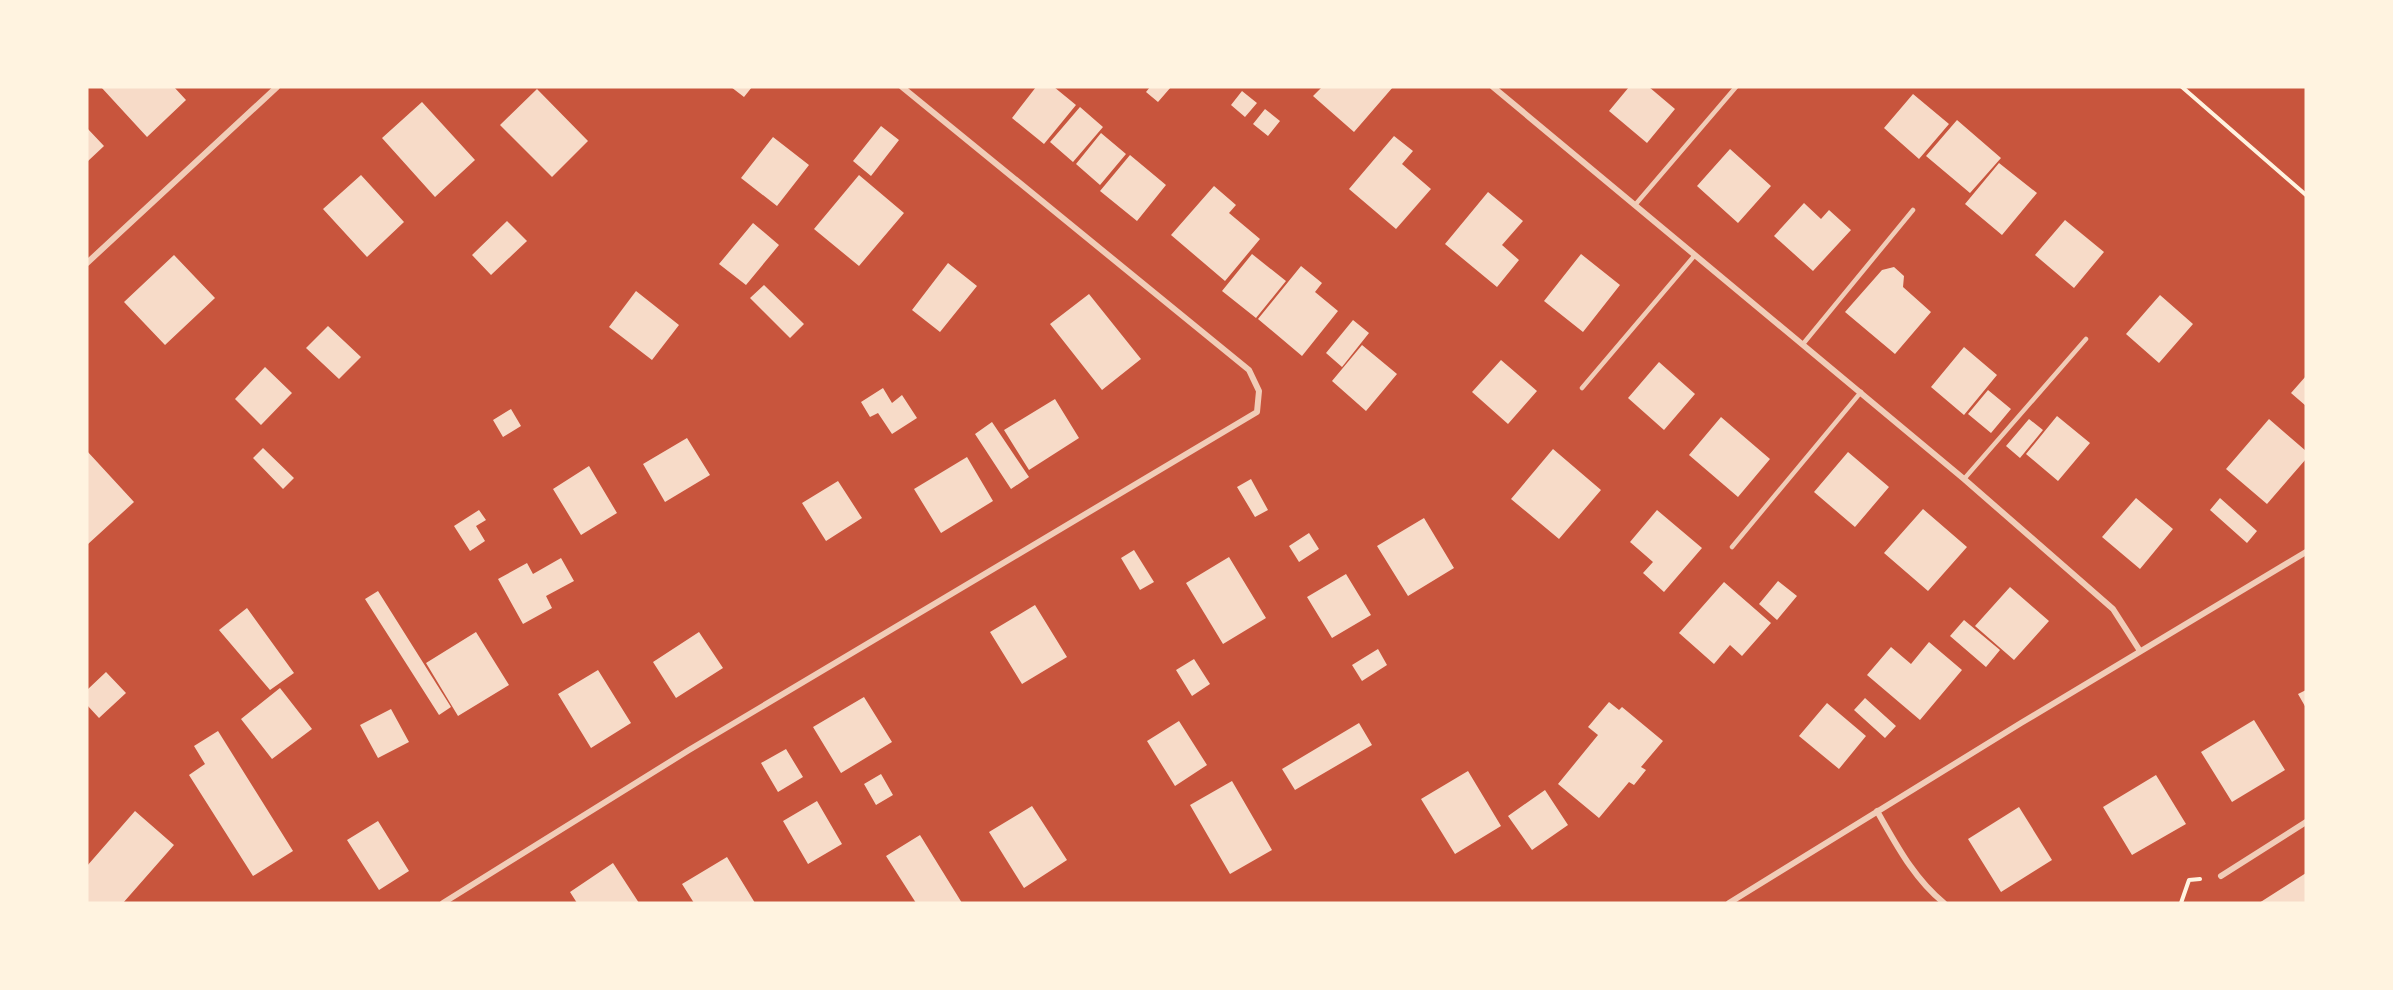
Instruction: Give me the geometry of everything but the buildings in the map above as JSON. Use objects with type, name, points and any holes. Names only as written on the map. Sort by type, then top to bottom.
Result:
[{"type":"street","points":[[87,263],[277,87]]},
{"type":"street","points":[[442,903],[699,744],[1257,412],[1259,391],[1249,370],[902,87]]},
{"type":"street","points":[[1493,87],[1964,479],[2113,609],[2140,651]]},
{"type":"street","points":[[1729,903],[2306,552]]},
{"type":"street","points":[[1877,811],[1904,857],[1932,893],[1944,903]]},
{"type":"street","points":[[2221,876],[2306,822]]},
{"type":"lane","points":[[1635,205],[1736,87]]},
{"type":"lane","points":[[1803,344],[1913,210]]},
{"type":"lane","points":[[1582,388],[1695,255]]},
{"type":"lane","points":[[1964,479],[2086,339]]},
{"type":"lane","points":[[1732,547],[1861,392]]},
{"type":"path","points":[[2182,87],[2306,195]]},
{"type":"path","points":[[2181,903],[2189,880],[2221,876]]}]
